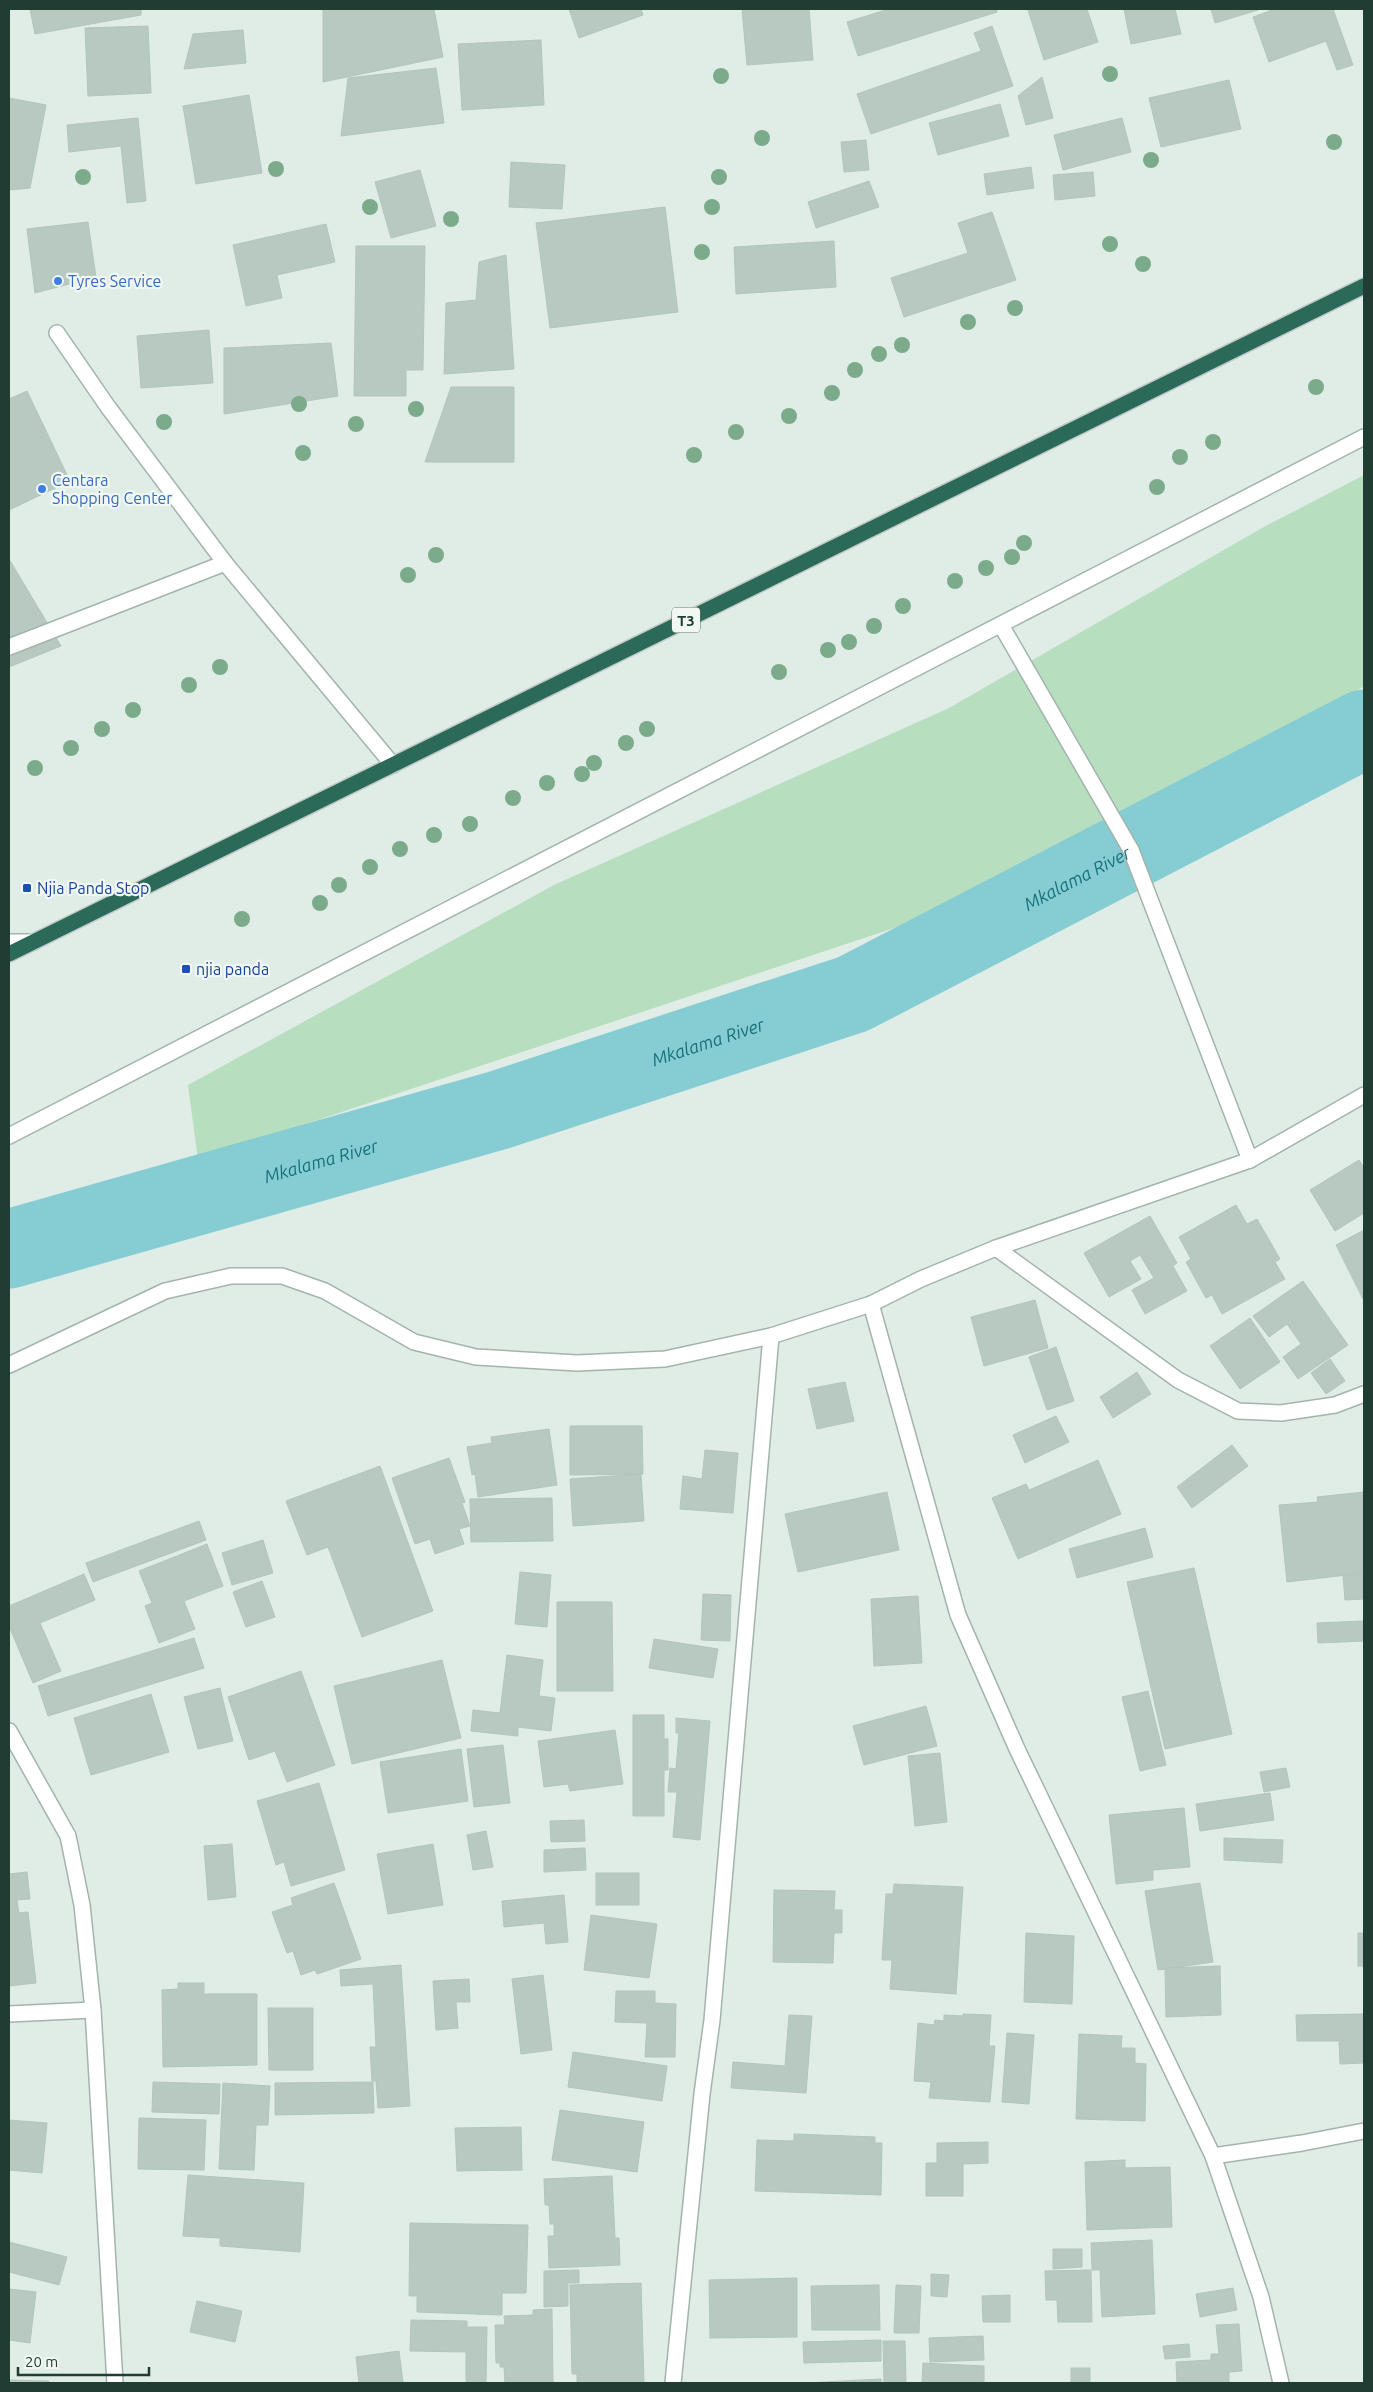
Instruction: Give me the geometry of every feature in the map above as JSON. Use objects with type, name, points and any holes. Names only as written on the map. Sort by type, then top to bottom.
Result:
[{"type":"highway","name":"T3","points":[[9,954],[1364,286]]},
{"type":"street","points":[[57,333],[108,407],[225,563],[393,765]]},
{"type":"street","points":[[9,1136],[1364,437]]},
{"type":"street","points":[[9,647],[225,563]]},
{"type":"street","points":[[1001,624],[1131,850],[1250,1160]]},
{"type":"street","points":[[9,942],[34,942]]},
{"type":"street","points":[[9,1365],[165,1291],[231,1276],[282,1276],[325,1291],[414,1342],[476,1357],[577,1363],[665,1359],[770,1336],[871,1304],[921,1279],[996,1248],[1250,1160],[1364,1095]]},
{"type":"street","points":[[996,1248],[1178,1380],[1238,1411],[1281,1413],[1335,1405],[1364,1394]]},
{"type":"street","points":[[871,1304],[958,1616],[1017,1749],[1214,2156],[1261,2297],[1281,2383]]},
{"type":"street","points":[[673,2383],[702,2094],[712,2020],[770,1336]]},
{"type":"street","points":[[9,1731],[68,1836],[82,1904],[93,2010],[116,2383]]},
{"type":"street","points":[[9,2014],[93,2010]]},
{"type":"street","points":[[1214,2156],[1302,2143],[1364,2131]]},
{"type":"green space","points":[[1364,475],[1364,686],[1300,729],[906,924],[198,1160],[188,1085],[554,885],[949,708],[1262,528]]},
{"type":"building","points":[[30,9],[141,9],[141,15],[35,34]]},
{"type":"building","points":[[323,9],[434,9],[443,57],[323,82]]},
{"type":"building","points":[[569,9],[641,9],[643,15],[579,38]]},
{"type":"building","points":[[742,9],[809,9],[813,60],[747,65]]},
{"type":"building","points":[[889,9],[996,9],[997,12],[858,56],[847,22]]},
{"type":"building","points":[[1087,9],[1098,42],[1044,60],[1028,10]]},
{"type":"building","points":[[1124,9],[1175,9],[1181,34],[1131,44]]},
{"type":"building","points":[[1211,9],[1258,9],[1258,10],[1215,23]]},
{"type":"building","points":[[1275,9],[1333,9],[1353,65],[1337,70],[1326,41],[1269,62],[1253,17]]},
{"type":"building","points":[[148,26],[151,93],[88,96],[85,28]]},
{"type":"building","points":[[992,26],[1013,86],[871,134],[857,94],[981,51],[974,33]]},
{"type":"building","points":[[243,30],[246,63],[184,69],[193,34]]},
{"type":"building","points":[[541,40],[544,105],[462,110],[458,44]]},
{"type":"building","points":[[436,68],[444,123],[341,136],[348,78]]},
{"type":"building","points":[[1042,77],[1053,118],[1026,125],[1018,96]]},
{"type":"building","points":[[1229,80],[1241,129],[1161,147],[1149,98]]},
{"type":"building","points":[[249,95],[262,173],[196,184],[183,106]]},
{"type":"building","points":[[9,98],[46,105],[30,188],[9,190]]},
{"type":"building","points":[[1000,104],[1009,136],[938,155],[929,123]]},
{"type":"building","points":[[138,118],[146,201],[127,203],[121,146],[69,152],[67,125]]},
{"type":"building","points":[[1122,118],[1131,152],[1063,170],[1054,135]]},
{"type":"building","points":[[866,140],[869,170],[844,172],[841,142]]},
{"type":"building","points":[[511,162],[565,165],[562,209],[509,207]]},
{"type":"building","points":[[1031,167],[1034,188],[987,195],[984,174]]},
{"type":"building","points":[[420,170],[436,226],[391,238],[375,182]]},
{"type":"building","points":[[1093,172],[1095,196],[1055,200],[1053,175]]},
{"type":"building","points":[[869,181],[879,207],[816,228],[808,202]]},
{"type":"building","points":[[665,207],[678,312],[550,328],[536,223]]},
{"type":"building","points":[[992,212],[1016,280],[904,317],[891,278],[968,253],[958,223]]},
{"type":"building","points":[[88,222],[96,277],[35,293],[27,229]]},
{"type":"building","points":[[326,224],[335,262],[277,275],[282,298],[246,306],[233,245]]},
{"type":"building","points":[[834,241],[836,287],[736,294],[734,247]]},
{"type":"building","points":[[356,246],[425,246],[423,370],[406,370],[406,396],[354,396]]},
{"type":"building","points":[[506,255],[514,369],[444,374],[446,303],[476,300],[479,262]]},
{"type":"building","points":[[209,330],[213,383],[141,388],[137,336]]},
{"type":"building","points":[[331,343],[338,396],[224,414],[224,348]]},
{"type":"building","points":[[451,387],[514,387],[514,462],[425,462]]},
{"type":"building","points":[[27,391],[70,481],[9,510],[9,399]]},
{"type":"building","points":[[9,559],[61,646],[9,667]]},
{"type":"building","points":[[1359,1160],[1364,1168],[1364,1213],[1335,1231],[1310,1190]]},
{"type":"building","points":[[1236,1205],[1247,1224],[1257,1219],[1280,1259],[1275,1262],[1285,1279],[1222,1314],[1212,1295],[1206,1298],[1186,1262],[1191,1259],[1179,1237]]},
{"type":"building","points":[[1150,1216],[1177,1263],[1173,1266],[1187,1291],[1145,1314],[1132,1290],[1154,1278],[1140,1255],[1130,1261],[1141,1279],[1109,1297],[1084,1253]]},
{"type":"building","points":[[1364,1230],[1364,1301],[1336,1245]]},
{"type":"building","points":[[1303,1281],[1348,1345],[1298,1379],[1283,1357],[1301,1344],[1287,1324],[1269,1337],[1253,1316]]},
{"type":"building","points":[[1035,1300],[1048,1348],[984,1366],[971,1317]]},
{"type":"building","points":[[1250,1318],[1280,1362],[1240,1389],[1210,1346]]},
{"type":"building","points":[[1056,1347],[1074,1401],[1047,1410],[1029,1357]]},
{"type":"building","points":[[1330,1359],[1345,1381],[1326,1394],[1311,1373]]},
{"type":"building","points":[[1137,1372],[1151,1394],[1113,1418],[1100,1397]]},
{"type":"building","points":[[845,1382],[854,1421],[817,1429],[808,1389]]},
{"type":"building","points":[[1056,1416],[1069,1442],[1025,1463],[1013,1435]]},
{"type":"building","points":[[570,1426],[642,1426],[643,1474],[570,1475]]},
{"type":"building","points":[[549,1429],[557,1485],[478,1497],[475,1474],[472,1475],[467,1447],[492,1443],[491,1437]]},
{"type":"building","points":[[1232,1445],[1248,1466],[1192,1508],[1177,1487]]},
{"type":"building","points":[[705,1450],[738,1453],[733,1513],[680,1509],[683,1476],[702,1479]]},
{"type":"building","points":[[449,1458],[465,1502],[462,1503],[470,1526],[459,1529],[464,1544],[435,1554],[430,1539],[415,1544],[392,1478]]},
{"type":"building","points":[[1098,1460],[1121,1514],[1018,1559],[992,1498],[1026,1484],[1029,1490]]},
{"type":"building","points":[[380,1466],[433,1611],[362,1637],[328,1547],[307,1555],[286,1501]]},
{"type":"building","points":[[641,1474],[644,1521],[573,1526],[570,1479]]},
{"type":"building","points":[[887,1492],[899,1550],[798,1572],[785,1514]]},
{"type":"building","points":[[1364,1492],[1364,1573],[1287,1582],[1279,1505],[1318,1502],[1317,1497]]},
{"type":"building","points":[[552,1498],[553,1541],[471,1542],[470,1499]]},
{"type":"building","points":[[199,1521],[206,1540],[93,1582],[86,1563]]},
{"type":"building","points":[[1145,1528],[1153,1557],[1077,1578],[1069,1549]]},
{"type":"building","points":[[263,1540],[273,1573],[232,1585],[222,1553]]},
{"type":"building","points":[[207,1544],[223,1586],[184,1601],[195,1629],[159,1643],[145,1606],[152,1603],[139,1571]]},
{"type":"building","points":[[1194,1568],[1232,1734],[1165,1749],[1127,1582]]},
{"type":"building","points":[[520,1572],[551,1575],[547,1627],[515,1624]]},
{"type":"building","points":[[84,1574],[95,1600],[40,1623],[61,1671],[33,1683],[9,1626],[9,1606]]},
{"type":"building","points":[[1364,1574],[1364,1599],[1345,1600],[1343,1576]]},
{"type":"building","points":[[262,1581],[275,1617],[246,1627],[233,1592]]},
{"type":"building","points":[[703,1594],[731,1595],[730,1641],[701,1640]]},
{"type":"building","points":[[918,1596],[922,1663],[874,1666],[871,1599]]},
{"type":"building","points":[[557,1602],[612,1602],[613,1691],[557,1691]]},
{"type":"building","points":[[1364,1621],[1364,1641],[1318,1643],[1317,1623]]},
{"type":"building","points":[[194,1638],[204,1668],[48,1716],[38,1686]]},
{"type":"building","points":[[654,1639],[718,1649],[713,1678],[649,1668]]},
{"type":"building","points":[[507,1655],[543,1660],[539,1696],[555,1698],[551,1731],[518,1727],[518,1736],[471,1731],[473,1710],[500,1713]]},
{"type":"building","points":[[442,1660],[461,1738],[352,1764],[334,1686]]},
{"type":"building","points":[[301,1671],[335,1765],[287,1782],[275,1751],[249,1760],[228,1697]]},
{"type":"building","points":[[220,1688],[233,1741],[198,1749],[184,1697]]},
{"type":"building","points":[[1148,1691],[1166,1765],[1140,1771],[1122,1697]]},
{"type":"building","points":[[151,1694],[169,1752],[91,1775],[74,1718]]},
{"type":"building","points":[[926,1706],[937,1746],[864,1765],[853,1726]]},
{"type":"building","points":[[633,1715],[664,1715],[664,1739],[668,1739],[668,1770],[664,1770],[664,1816],[633,1816]]},
{"type":"building","points":[[676,1718],[710,1721],[700,1840],[673,1837],[677,1792],[668,1792],[670,1768],[676,1769],[679,1733],[676,1733]]},
{"type":"building","points":[[615,1730],[623,1784],[570,1791],[568,1784],[544,1787],[538,1741]]},
{"type":"building","points":[[503,1745],[510,1803],[474,1807],[467,1749]]},
{"type":"building","points":[[461,1749],[468,1801],[388,1813],[380,1762]]},
{"type":"building","points":[[940,1753],[947,1822],[915,1826],[908,1756]]},
{"type":"building","points":[[1286,1768],[1290,1787],[1264,1792],[1260,1772]]},
{"type":"building","points":[[319,1783],[345,1870],[291,1886],[284,1862],[276,1865],[257,1801]]},
{"type":"building","points":[[1270,1793],[1274,1820],[1200,1831],[1196,1804]]},
{"type":"building","points":[[1184,1808],[1190,1867],[1153,1870],[1153,1880],[1116,1884],[1109,1815]]},
{"type":"building","points":[[584,1820],[585,1841],[551,1842],[550,1821]]},
{"type":"building","points":[[486,1831],[493,1867],[473,1870],[467,1835]]},
{"type":"building","points":[[1224,1838],[1283,1840],[1282,1863],[1224,1860]]},
{"type":"building","points":[[232,1844],[236,1897],[208,1900],[204,1846]]},
{"type":"building","points":[[433,1844],[443,1905],[388,1914],[377,1854]]},
{"type":"building","points":[[585,1848],[586,1870],[544,1872],[544,1850]]},
{"type":"building","points":[[27,1872],[30,1899],[17,1900],[19,1913],[28,1912],[36,1983],[9,1986],[9,1874]]},
{"type":"building","points":[[596,1873],[639,1873],[639,1905],[596,1905]]},
{"type":"building","points":[[334,1883],[361,1959],[317,1974],[315,1970],[301,1975],[293,1951],[287,1953],[272,1912],[293,1905],[291,1898]]},
{"type":"building","points":[[1200,1883],[1213,1962],[1158,1970],[1145,1891]]},
{"type":"building","points":[[894,1884],[963,1887],[956,1994],[890,1989],[892,1960],[882,1960],[886,1894],[893,1894]]},
{"type":"building","points":[[774,1890],[835,1891],[834,1910],[842,1910],[842,1933],[834,1933],[833,1963],[773,1962]]},
{"type":"building","points":[[564,1895],[568,1942],[546,1944],[544,1923],[504,1927],[502,1901]]},
{"type":"building","points":[[591,1915],[657,1924],[649,1978],[584,1970]]},
{"type":"building","points":[[1026,1933],[1074,1936],[1072,2004],[1024,2002]]},
{"type":"building","points":[[1358,1933],[1364,1933],[1364,1966],[1358,1966]]},
{"type":"building","points":[[401,1965],[410,2106],[378,2108],[376,2081],[372,2081],[370,2047],[376,2047],[373,1984],[341,1986],[340,1970]]},
{"type":"building","points":[[1220,1966],[1221,2015],[1166,2017],[1165,1968]]},
{"type":"building","points":[[543,1975],[552,2050],[521,2054],[512,1979]]},
{"type":"building","points":[[469,1979],[470,2002],[456,2002],[458,2028],[436,2030],[433,1981]]},
{"type":"building","points":[[178,1983],[204,1983],[204,1994],[257,1994],[257,2065],[163,2067],[162,1990],[178,1989]]},
{"type":"building","points":[[616,1991],[655,1991],[655,2003],[676,2004],[675,2057],[645,2057],[647,2023],[615,2022]]},
{"type":"building","points":[[268,2008],[313,2008],[313,2070],[269,2070]]},
{"type":"building","points":[[963,2014],[991,2015],[989,2046],[995,2046],[990,2102],[929,2098],[931,2082],[914,2081],[918,2023],[934,2025],[935,2020],[944,2021],[944,2015],[963,2016]]},
{"type":"building","points":[[1364,2014],[1364,2063],[1340,2064],[1339,2041],[1297,2041],[1296,2015]]},
{"type":"building","points":[[789,2015],[812,2016],[806,2093],[731,2088],[733,2062],[785,2066]]},
{"type":"building","points":[[1007,2033],[1034,2035],[1029,2104],[1002,2102]]},
{"type":"building","points":[[1079,2034],[1122,2036],[1121,2048],[1135,2048],[1135,2063],[1146,2064],[1145,2121],[1076,2119]]},
{"type":"building","points":[[573,2052],[667,2066],[662,2101],[568,2087]]},
{"type":"building","points":[[153,2082],[220,2084],[219,2114],[152,2112]]},
{"type":"building","points":[[373,2082],[374,2113],[275,2115],[275,2083]]},
{"type":"building","points":[[223,2083],[270,2086],[268,2125],[256,2125],[254,2170],[219,2169]]},
{"type":"building","points":[[560,2110],[644,2122],[637,2172],[552,2160]]},
{"type":"building","points":[[139,2118],[206,2120],[204,2170],[138,2169]]},
{"type":"building","points":[[9,2120],[47,2123],[42,2173],[9,2170]]},
{"type":"building","points":[[521,2127],[522,2170],[457,2171],[455,2128]]},
{"type":"building","points":[[794,2134],[875,2137],[875,2143],[882,2143],[881,2195],[755,2191],[757,2140],[794,2141]]},
{"type":"building","points":[[988,2142],[988,2163],[963,2164],[963,2196],[926,2196],[926,2163],[937,2163],[937,2143]]},
{"type":"building","points":[[1125,2160],[1125,2168],[1170,2167],[1172,2227],[1087,2230],[1085,2162]]},
{"type":"building","points":[[188,2175],[304,2183],[300,2252],[220,2246],[220,2238],[183,2236]]},
{"type":"building","points":[[612,2176],[615,2238],[619,2238],[620,2265],[549,2268],[548,2236],[554,2236],[554,2224],[550,2224],[549,2205],[545,2205],[544,2179]]},
{"type":"building","points":[[410,2223],[528,2225],[526,2293],[502,2293],[502,2315],[417,2312],[417,2296],[409,2296]]},
{"type":"building","points":[[1152,2240],[1155,2314],[1102,2317],[1100,2270],[1092,2270],[1091,2243]]},
{"type":"building","points":[[9,2242],[67,2257],[59,2285],[9,2272]]},
{"type":"building","points":[[1053,2249],[1082,2249],[1082,2267],[1053,2269]]},
{"type":"building","points":[[579,2270],[579,2283],[568,2283],[568,2306],[544,2307],[544,2271]]},
{"type":"building","points":[[1091,2270],[1092,2322],[1058,2322],[1057,2300],[1046,2300],[1045,2271]]},
{"type":"building","points":[[931,2274],[949,2275],[947,2297],[931,2296]]},
{"type":"building","points":[[797,2278],[797,2337],[710,2338],[709,2280]]},
{"type":"building","points":[[641,2283],[644,2383],[577,2383],[577,2374],[572,2374],[570,2285]]},
{"type":"building","points":[[879,2285],[880,2330],[812,2330],[811,2286]]},
{"type":"building","points":[[896,2285],[921,2286],[919,2333],[894,2333]]},
{"type":"building","points":[[1233,2288],[1237,2310],[1200,2317],[1196,2294]]},
{"type":"building","points":[[9,2289],[36,2292],[30,2343],[9,2340]]},
{"type":"building","points":[[1010,2295],[1010,2322],[983,2322],[982,2296]]},
{"type":"building","points":[[197,2301],[242,2311],[235,2342],[190,2332]]},
{"type":"building","points":[[552,2309],[553,2383],[505,2383],[504,2367],[500,2367],[500,2363],[496,2363],[495,2325],[505,2325],[504,2316],[533,2315],[533,2310]]},
{"type":"building","points":[[411,2320],[467,2321],[467,2327],[487,2327],[486,2383],[466,2383],[466,2352],[410,2351]]},
{"type":"building","points":[[1239,2324],[1242,2371],[1229,2372],[1229,2382],[1177,2383],[1176,2362],[1211,2360],[1211,2354],[1219,2354],[1216,2325]]},
{"type":"building","points":[[983,2336],[984,2360],[930,2362],[929,2338]]},
{"type":"building","points":[[881,2340],[881,2361],[804,2363],[803,2342]]},
{"type":"building","points":[[883,2341],[905,2341],[906,2383],[884,2383]]},
{"type":"building","points":[[1189,2344],[1190,2357],[1165,2359],[1163,2346]]},
{"type":"building","points":[[399,2351],[403,2383],[359,2383],[356,2357]]},
{"type":"building","points":[[923,2363],[984,2366],[984,2383],[922,2383]]},
{"type":"building","points":[[1071,2368],[1090,2368],[1090,2383],[1071,2383]]},
{"type":"building","points":[[881,2379],[881,2383],[805,2383]]},
{"type":"building","points":[[9,2380],[49,2381],[49,2383],[9,2383]]},
{"type":"waterway","name":"Mkalama River","points":[[9,1249],[499,1110],[853,994],[1364,729]]},
{"type":"place","name":"Tyres Service","points":[[58,281]]},
{"type":"place","name":"Centara Shopping Center","points":[[42,489]]},
{"type":"place","name":"Njia Panda Stop","points":[[27,888]]},
{"type":"place","name":"njia panda","points":[[186,969]]}]
